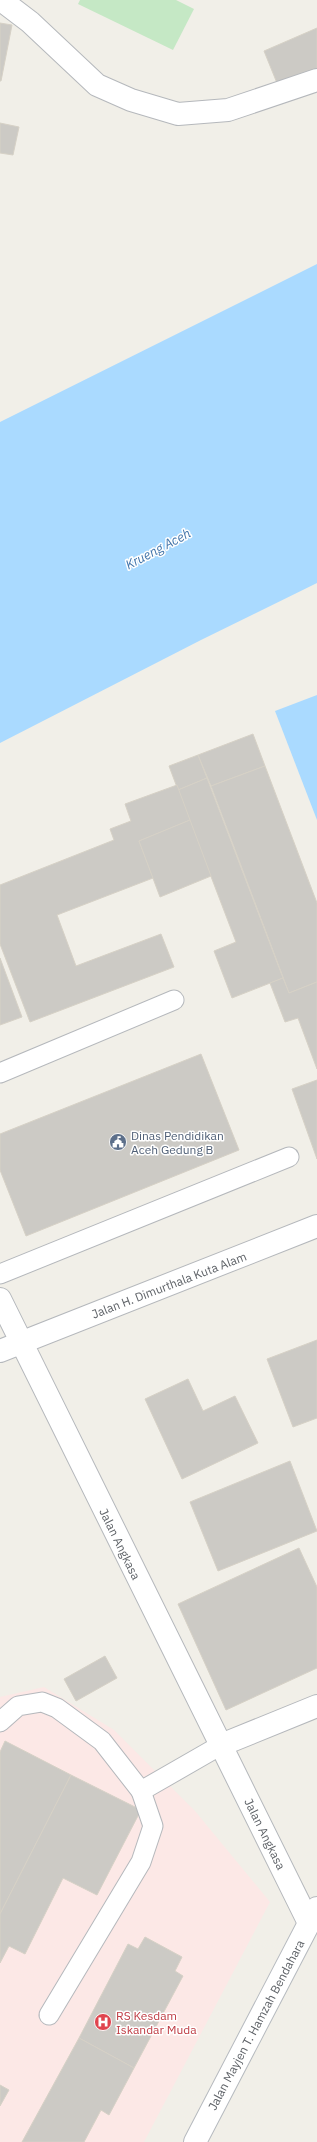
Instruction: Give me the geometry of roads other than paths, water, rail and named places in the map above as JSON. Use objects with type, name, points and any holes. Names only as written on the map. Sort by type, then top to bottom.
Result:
[{"type":"street","points":[[1,0],[30,22],[97,86],[131,100],[178,114],[228,110],[317,80]]},
{"type":"street","name":"Jalan H. Dimurthala Kuta Alam","points":[[0,1350],[317,1226]]},
{"type":"street","name":"Jalan Angkasa","points":[[0,1299],[20,1343],[221,1745],[313,1915]]},
{"type":"street","points":[[221,1745],[317,1706]]},
{"type":"street","name":"Jalan Mayjen T. Hamzah Bendahara","points":[[195,2142],[313,1915]]},
{"type":"lane","points":[[0,1073],[174,1000]]},
{"type":"lane","points":[[0,1274],[289,1156]]},
{"type":"lane","points":[[0,1722],[18,1706],[42,1702],[58,1708],[102,1741],[141,1791],[153,1826],[141,1862],[49,2015]]},
{"type":"lane","points":[[141,1791],[221,1745]]},
{"type":"water","name":"Krueng Aceh","points":[[317,264],[317,583],[201,640],[0,743],[0,422]]},
{"type":"water","points":[[317,695],[317,820],[275,711]]},
{"type":"place","name":"Dinas Pendidikan Aceh Gedung B","points":[[118,1142]]},
{"type":"place","name":"RS Kesdam Iskandar Muda","points":[[103,2022]]}]
